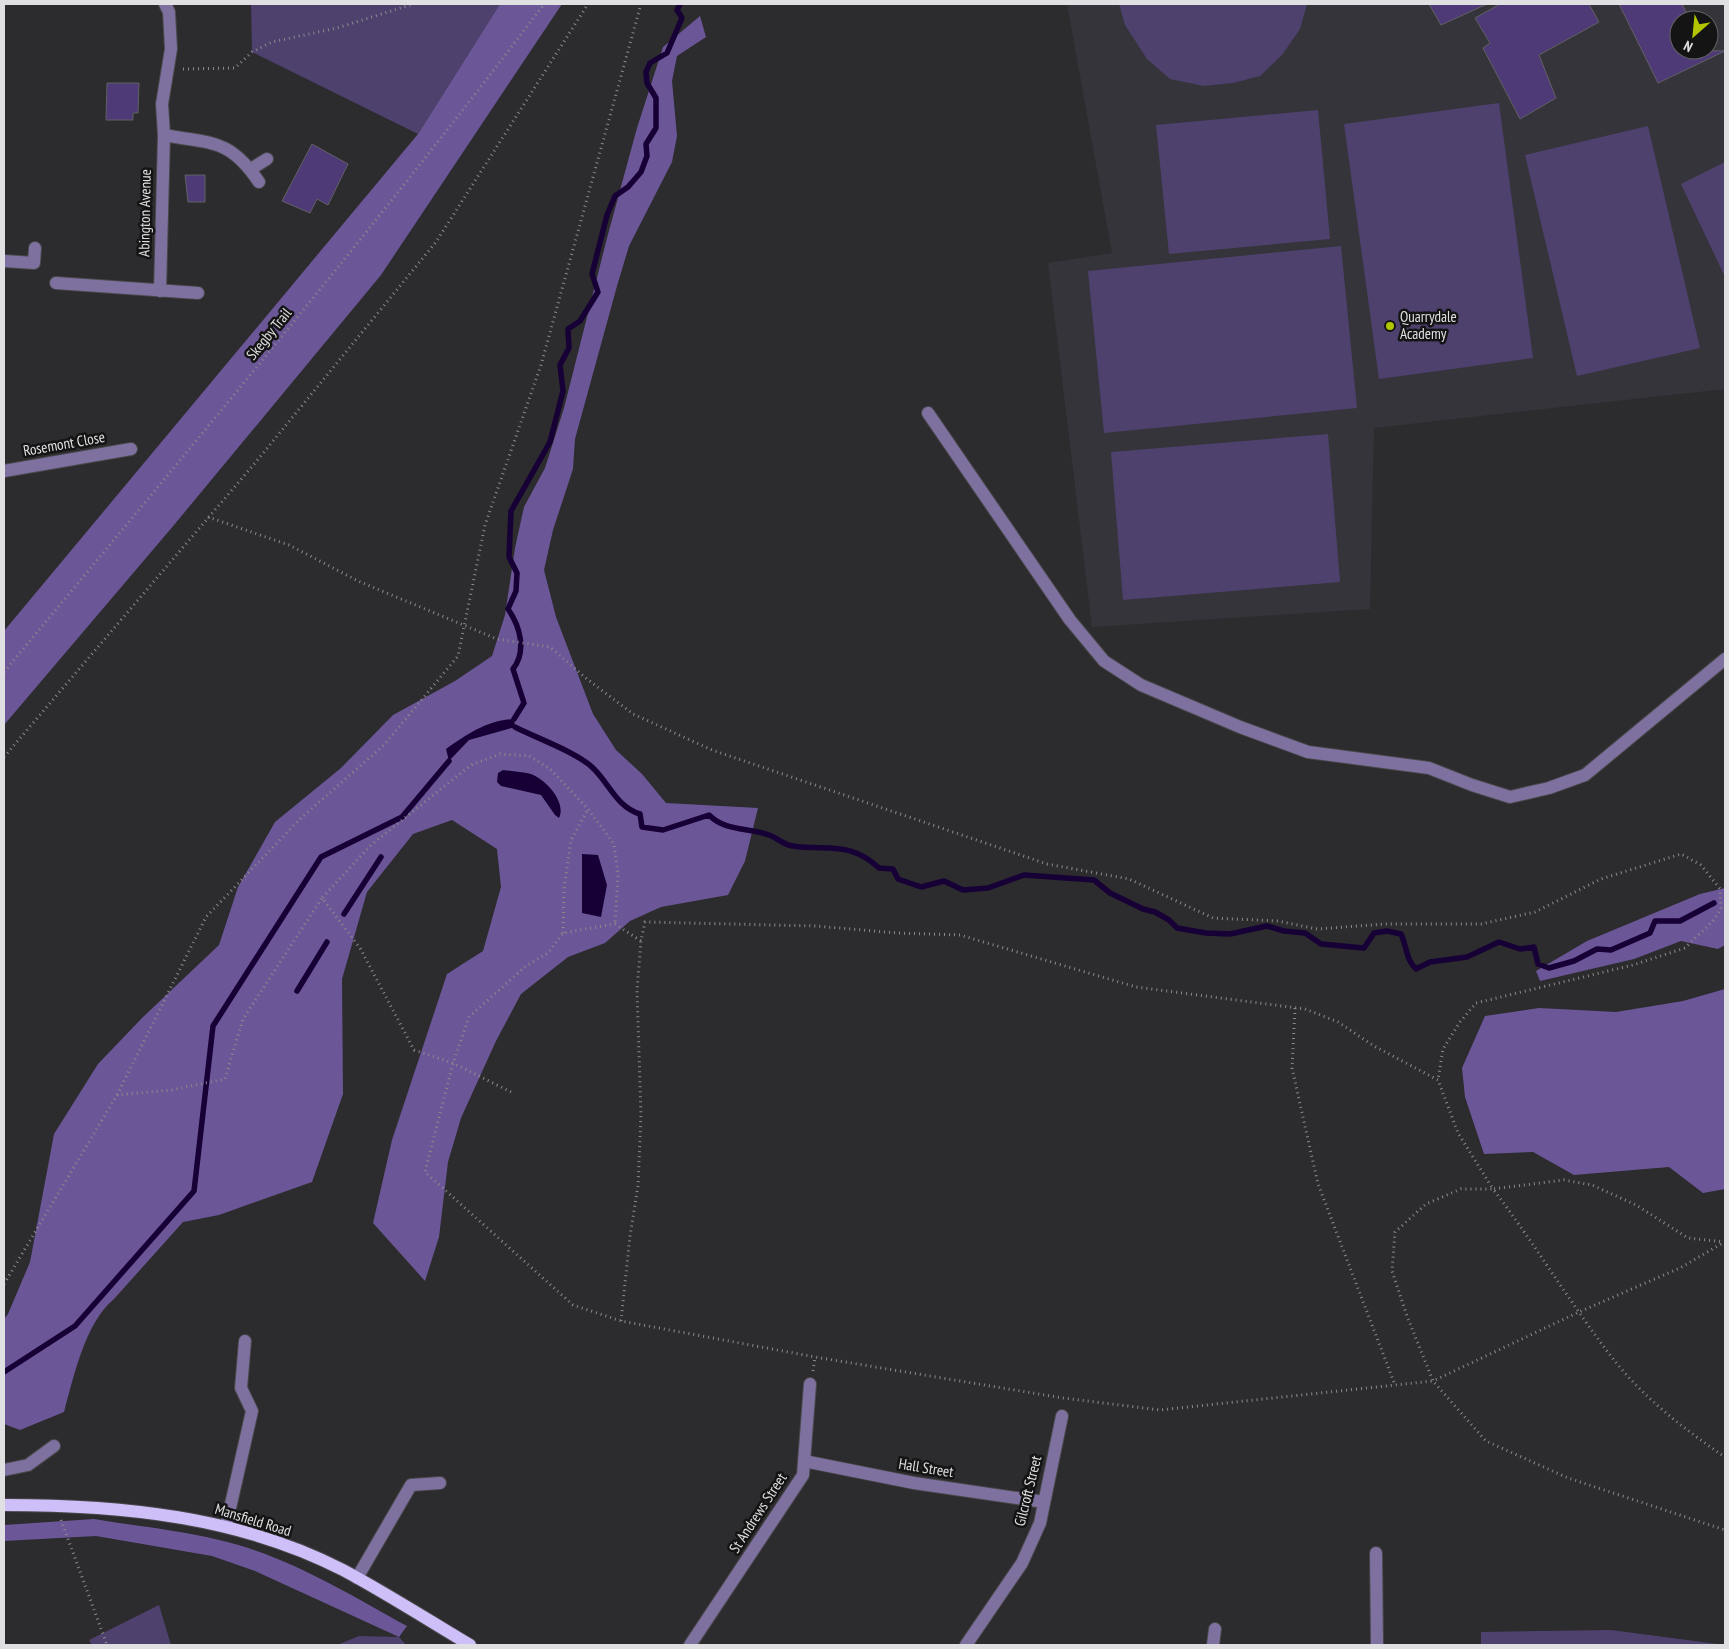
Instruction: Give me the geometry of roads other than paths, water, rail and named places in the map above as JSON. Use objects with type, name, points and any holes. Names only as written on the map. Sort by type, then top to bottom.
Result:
[{"type":"main road","name":"Mansfield Road","points":[[4,1505],[100,1506],[162,1514],[226,1526],[278,1542],[357,1578],[470,1645]]},
{"type":"street","name":"Abington Avenue","points":[[160,291],[164,135],[162,104],[171,50],[169,12],[165,4]]},
{"type":"street","points":[[164,135],[223,145],[238,155],[259,182]]},
{"type":"street","points":[[250,169],[267,159]]},
{"type":"street","points":[[4,261],[34,263],[35,248]]},
{"type":"street","points":[[56,283],[198,293]]},
{"type":"street","points":[[928,413],[1070,620],[1104,661],[1141,685],[1240,727],[1308,752],[1429,768],[1472,785],[1510,797],[1549,788],[1585,776],[1725,659]]},
{"type":"street","name":"Rosemont Close","points":[[4,471],[131,449]]},
{"type":"street","points":[[226,1526],[252,1411],[240,1388],[245,1341]]},
{"type":"street","name":"St Andrews Street","points":[[690,1645],[803,1475],[810,1384]]},
{"type":"street","name":"Gilcroft Street","points":[[966,1645],[1022,1563],[1040,1523],[1062,1416]]},
{"type":"street","points":[[4,1470],[28,1465],[54,1446]]},
{"type":"street","name":"Hall Street","points":[[804,1461],[914,1483],[1044,1502]]},
{"type":"street","points":[[357,1578],[411,1485],[440,1483]]},
{"type":"street","points":[[1376,1553],[1377,1645]]},
{"type":"street","points":[[1213,1645],[1215,1629]]},
{"type":"waterway","points":[[514,719],[524,703],[513,669],[520,654],[519,631],[508,609],[516,591],[517,573],[509,557],[511,511],[550,442],[563,391],[560,365],[569,348],[568,329],[580,321],[598,292],[592,274],[607,215],[615,196],[628,187],[641,172],[647,156],[646,144],[656,128],[656,98],[647,83],[646,72],[650,63],[667,53],[682,18],[677,10],[680,4]]},
{"type":"waterway","points":[[515,727],[587,763],[600,775],[614,795],[625,806],[640,814],[642,827],[663,830],[709,815],[730,827],[769,835],[789,845],[849,850],[879,868],[893,869],[898,879],[921,887],[944,881],[963,890],[988,888],[1024,875],[1094,880],[1110,893],[1143,909],[1155,912],[1169,920],[1177,928],[1206,933],[1230,934],[1267,926],[1284,931],[1305,933],[1321,944],[1364,948],[1374,933],[1387,931],[1401,934],[1408,957],[1416,969],[1430,962],[1467,957],[1499,942],[1520,949],[1534,947],[1538,964],[1549,968],[1574,961],[1597,949],[1611,950],[1650,933],[1655,921],[1680,921],[1714,903]]},
{"type":"waterway","points":[[4,1372],[75,1326],[194,1191],[213,1026],[321,857],[402,817],[449,761]]},
{"type":"waterway","points":[[344,914],[381,857]]},
{"type":"waterway","points":[[297,991],[327,942]]},
{"type":"place","name":"Quarrydale Academy","points":[[1390,326]]}]
